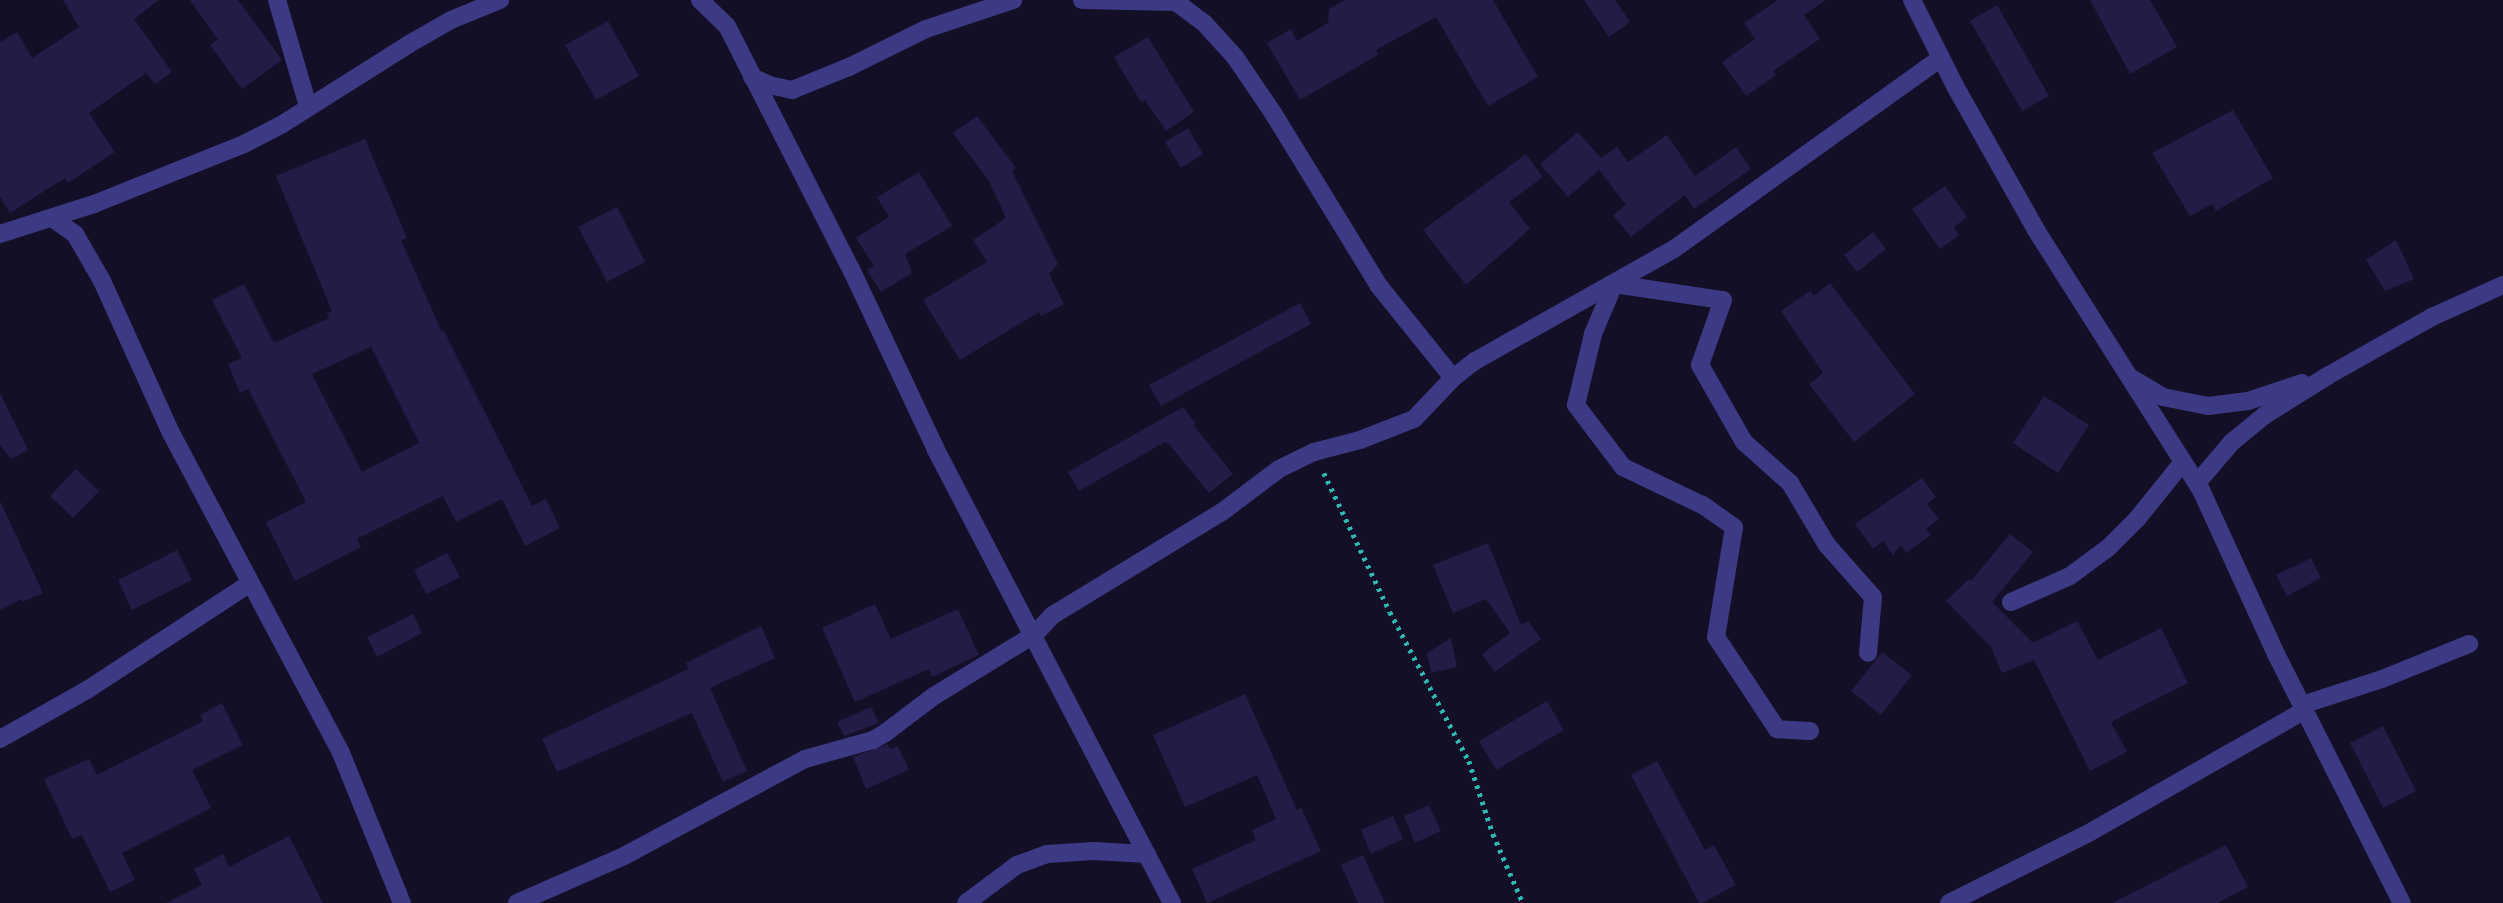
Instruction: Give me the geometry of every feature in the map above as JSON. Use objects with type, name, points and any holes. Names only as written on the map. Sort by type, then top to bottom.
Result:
[{"type":"street","points":[[277,0],[308,106]]},
{"type":"street","points":[[0,234],[52,218],[244,144],[451,20],[500,0]]},
{"type":"street","points":[[700,0],[727,26],[851,269],[936,450],[1035,634],[1172,903]]},
{"type":"street","points":[[752,77],[769,85],[792,90],[849,67],[926,29],[1013,0]]},
{"type":"street","points":[[1082,0],[1176,2],[1205,24],[1235,57],[1273,113],[1379,286],[1453,378]]},
{"type":"street","points":[[1196,0],[1205,24]]},
{"type":"street","points":[[1912,0],[2036,230],[2197,483],[2303,707],[2402,903]]},
{"type":"street","points":[[517,903],[624,856],[805,759],[873,740],[934,696],[1035,634],[1053,615],[1222,512],[1279,469],[1314,452],[1360,440],[1414,419],[1453,378],[1475,361],[1674,248],[1941,58]]},
{"type":"street","points":[[52,218],[75,234],[102,281],[171,433],[341,753],[402,903]]},
{"type":"street","points":[[1614,284],[1723,300],[1700,365],[1744,442],[1790,483],[1827,545],[1873,597],[1868,653]]},
{"type":"street","points":[[1614,284],[1593,334],[1576,405],[1623,467],[1702,505],[1734,527],[1716,637],[1777,729],[1810,731]]},
{"type":"street","points":[[2197,483],[2232,442],[2265,415],[2329,374],[2432,317],[2503,285]]},
{"type":"street","points":[[2131,377],[2163,397],[2216,406],[2248,401],[2329,374]]},
{"type":"street","points":[[2011,602],[2070,576],[2108,548],[2137,519],[2183,462]]},
{"type":"street","points":[[0,739],[87,690],[249,584]]},
{"type":"street","points":[[1949,903],[2087,834],[2303,707],[2469,644]]},
{"type":"street","points":[[966,903],[1017,865],[1047,855],[1094,851],[1147,854]]},
{"type":"path","points":[[1314,452],[1390,612],[1469,761],[1493,834],[1523,903]]},
{"type":"building","points":[[63,0],[159,0],[134,19],[172,72],[155,84],[146,73],[89,113],[115,152],[68,183],[65,178],[10,213],[0,197],[0,42],[17,32],[32,58],[79,27]]},
{"type":"building","points":[[190,0],[238,0],[282,60],[242,89],[210,45],[218,40]]},
{"type":"building","points":[[1345,0],[1493,0],[1538,77],[1488,106],[1436,17],[1376,50],[1378,55],[1300,100],[1267,43],[1291,29],[1297,41],[1328,23],[1329,9]]},
{"type":"building","points":[[1584,0],[1615,0],[1630,22],[1609,37]]},
{"type":"building","points":[[1778,0],[1826,0],[1804,15],[1820,39],[1773,71],[1776,75],[1746,96],[1722,62],[1755,39],[1744,23]]},
{"type":"building","points":[[2090,0],[2150,0],[2177,47],[2130,74]]},
{"type":"building","points":[[1997,5],[2049,96],[2022,111],[1970,21]]},
{"type":"building","points":[[608,21],[639,76],[596,100],[565,45]]},
{"type":"building","points":[[1148,37],[1194,112],[1166,131],[1145,100],[1141,102],[1114,57]]},
{"type":"building","points":[[2233,110],[2273,178],[2216,211],[2212,204],[2190,216],[2152,153]]},
{"type":"building","points":[[977,116],[1016,168],[1012,171],[1058,264],[1049,274],[1064,304],[1041,316],[1039,312],[960,360],[923,300],[987,262],[973,240],[1006,218],[989,181],[953,133]]},
{"type":"building","points":[[1188,128],[1203,154],[1181,168],[1165,142]]},
{"type":"building","points":[[1578,132],[1601,158],[1617,147],[1628,162],[1667,135],[1695,176],[1736,147],[1751,169],[1694,209],[1685,195],[1631,237],[1613,215],[1626,205],[1599,170],[1568,197],[1540,164]]},
{"type":"building","points":[[365,139],[407,238],[401,240],[442,332],[444,331],[532,506],[546,499],[560,528],[525,546],[502,499],[456,522],[443,496],[357,539],[361,547],[295,581],[266,522],[306,502],[248,389],[240,393],[228,364],[242,358],[212,300],[244,284],[274,343],[329,318],[327,313],[332,311],[276,176]],"holes":[[[371,347],[419,443],[362,472],[312,374]]]},
{"type":"building","points":[[1526,154],[1543,177],[1509,202],[1530,229],[1466,285],[1423,230]]},
{"type":"building","points":[[919,172],[952,226],[905,254],[912,273],[881,292],[867,270],[874,266],[856,238],[889,217],[877,197]]},
{"type":"building","points":[[1945,186],[1967,217],[1954,227],[1959,235],[1940,249],[1912,209]]},
{"type":"building","points":[[617,207],[645,262],[607,282],[578,227]]},
{"type":"building","points":[[1873,232],[1886,249],[1857,272],[1844,255]]},
{"type":"building","points":[[2396,240],[2414,279],[2385,291],[2366,260]]},
{"type":"building","points":[[1830,283],[1915,394],[1854,442],[1809,384],[1823,373],[1781,311],[1810,291],[1814,296]]},
{"type":"building","points":[[1300,303],[1311,324],[1161,406],[1149,385]]},
{"type":"building","points":[[0,393],[28,450],[11,459],[0,445]]},
{"type":"building","points":[[2044,396],[2089,425],[2058,473],[2013,443]]},
{"type":"building","points":[[1183,407],[1196,424],[1193,425],[1233,474],[1209,493],[1165,442],[1079,491],[1068,472]]},
{"type":"building","points":[[76,469],[99,491],[73,518],[50,496]]},
{"type":"building","points":[[1922,478],[1936,497],[1927,504],[1939,519],[1926,529],[1931,535],[1906,553],[1901,545],[1893,555],[1883,541],[1873,549],[1855,524]]},
{"type":"building","points":[[0,501],[43,593],[22,602],[21,599],[0,610]]},
{"type":"building","points":[[2010,534],[2033,552],[1992,602],[2033,643],[2077,621],[2098,660],[2161,628],[2188,683],[2111,722],[2127,752],[2090,771],[2034,660],[2002,673],[1991,647],[1946,601],[1969,579],[1971,581]]},
{"type":"building","points":[[1488,543],[1521,625],[1528,621],[1541,639],[1495,672],[1482,654],[1510,633],[1486,599],[1453,613],[1433,565]]},
{"type":"building","points":[[177,550],[192,580],[132,610],[118,580]]},
{"type":"building","points":[[447,553],[460,577],[426,594],[414,570]]},
{"type":"building","points":[[2311,558],[2321,578],[2287,596],[2276,575]]},
{"type":"building","points":[[875,604],[891,639],[958,609],[979,655],[932,677],[929,669],[855,702],[822,628]]},
{"type":"building","points":[[413,614],[422,633],[377,657],[367,637]]},
{"type":"building","points":[[761,626],[775,658],[710,688],[747,771],[723,782],[692,713],[557,772],[542,739],[688,669],[686,663]]},
{"type":"building","points":[[1451,638],[1457,667],[1431,673],[1427,653]]},
{"type":"building","points":[[1882,652],[1912,675],[1881,715],[1851,691]]},
{"type":"building","points":[[1245,694],[1297,810],[1301,808],[1321,851],[1207,903],[1192,869],[1256,840],[1252,830],[1276,819],[1257,775],[1185,807],[1153,735]]},
{"type":"building","points":[[1547,701],[1564,730],[1496,770],[1479,741]]},
{"type":"building","points":[[222,703],[243,745],[192,770],[211,808],[122,853],[135,880],[110,892],[82,835],[72,839],[44,779],[89,759],[97,775],[203,721],[200,715]]},
{"type":"building","points":[[871,707],[879,723],[844,736],[837,722]]},
{"type":"building","points":[[2383,726],[2416,791],[2383,808],[2350,743]]},
{"type":"building","points":[[888,744],[890,749],[898,746],[909,770],[866,789],[853,757]]},
{"type":"building","points":[[1657,761],[1705,850],[1714,845],[1736,885],[1702,903],[1699,903],[1631,775]]},
{"type":"building","points":[[1429,805],[1441,831],[1415,843],[1404,816]]},
{"type":"building","points":[[1393,816],[1403,839],[1371,854],[1361,830]]},
{"type":"building","points":[[289,836],[323,903],[166,903],[202,885],[194,869],[223,854],[229,867]]},
{"type":"building","points":[[2226,845],[2248,887],[2217,903],[2112,903]]},
{"type":"building","points":[[1363,855],[1385,903],[1358,903],[1341,865]]}]
